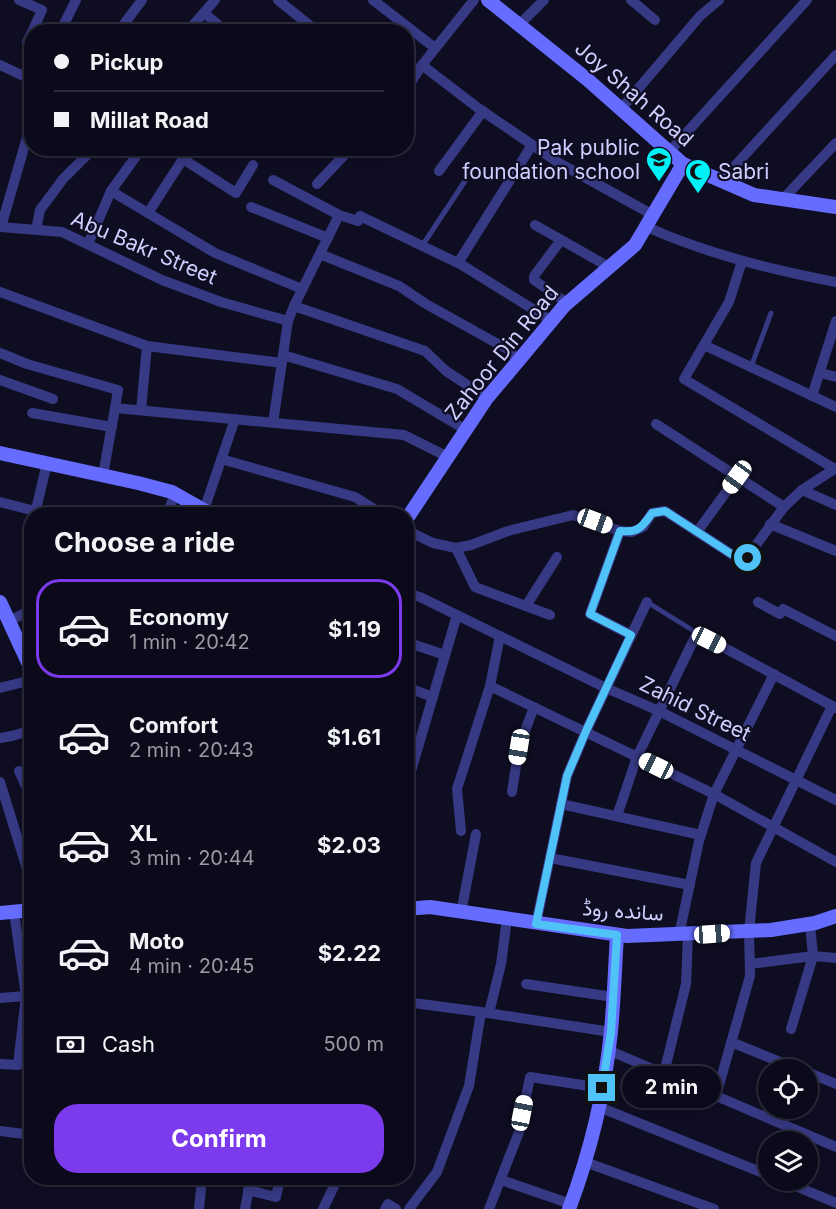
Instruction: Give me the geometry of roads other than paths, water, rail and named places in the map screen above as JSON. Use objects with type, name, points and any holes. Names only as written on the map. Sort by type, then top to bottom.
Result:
[{"type":"street","points":[[19,0],[42,10],[36,24]]},
{"type":"street","points":[[64,24],[76,0]]},
{"type":"street","points":[[124,24],[142,0]]},
{"type":"street","points":[[194,24],[215,0]]},
{"type":"street","points":[[278,0],[308,24]]},
{"type":"street","points":[[373,0],[404,24]]},
{"type":"street","points":[[414,78],[474,0]]},
{"type":"street","name":"Joy Shah Road","points":[[488,0],[621,109],[683,164],[754,195],[836,207]]},
{"type":"street","points":[[519,25],[544,0]]},
{"type":"street","points":[[631,0],[655,20]]},
{"type":"street","points":[[700,0],[708,9]]},
{"type":"street","points":[[621,109],[700,16],[719,0]]},
{"type":"street","points":[[669,152],[807,0]]},
{"type":"street","points":[[204,12],[218,24]]},
{"type":"street","points":[[414,32],[435,48]]},
{"type":"street","points":[[721,181],[836,55]]},
{"type":"street","points":[[0,65],[24,77]]},
{"type":"street","points":[[422,65],[532,145],[687,245],[742,261],[836,282]]},
{"type":"street","points":[[439,171],[483,111]]},
{"type":"street","points":[[783,200],[836,142]]},
{"type":"street","points":[[458,263],[532,145]]},
{"type":"street","points":[[0,227],[24,147]]},
{"type":"street","points":[[36,230],[40,210],[63,179],[86,156]]},
{"type":"street","points":[[88,244],[111,191],[136,156]]},
{"type":"street","points":[[148,213],[185,156]]},
{"type":"street","points":[[317,184],[343,156]]},
{"type":"street","points":[[183,159],[236,193],[253,165]]},
{"type":"street","name":"Zahoor Din Road","points":[[414,508],[487,398],[567,303],[635,245],[683,164]]},
{"type":"street","points":[[273,180],[339,215],[358,221],[360,216],[458,263],[552,321]]},
{"type":"street","points":[[111,191],[215,253],[302,289]]},
{"type":"street","points":[[251,207],[328,238]]},
{"type":"street","points":[[273,423],[288,321],[339,215]]},
{"type":"street","points":[[535,225],[609,267]]},
{"type":"street","name":"Abu Bakr Street","points":[[0,227],[62,232],[162,280],[221,302],[288,321]]},
{"type":"street","points":[[561,240],[534,280],[567,303]]},
{"type":"street","points":[[320,254],[399,286],[426,304],[507,349],[519,360]]},
{"type":"street","points":[[414,534],[433,543],[456,548],[471,545],[508,531],[573,515],[620,531],[632,532],[643,527],[652,513],[665,511],[739,559],[745,560],[784,507],[802,490],[836,468],[684,379],[729,302],[742,261]]},
{"type":"street","points":[[0,292],[147,346],[282,359],[397,389],[466,430]]},
{"type":"street","points":[[294,306],[425,351],[446,371],[487,398]]},
{"type":"street","points":[[812,396],[836,321]]},
{"type":"street","points":[[704,345],[836,407]]},
{"type":"street","points":[[141,410],[147,346]]},
{"type":"street","points":[[0,353],[27,364],[118,390],[103,475]]},
{"type":"street","points":[[820,373],[836,377]]},
{"type":"street","points":[[0,380],[53,399]]},
{"type":"street","points":[[115,408],[404,435],[448,457]]},
{"type":"street","points":[[32,413],[112,427]]},
{"type":"street","points":[[208,507],[235,419]]},
{"type":"street","points":[[656,424],[784,507]]},
{"type":"street","points":[[0,453],[138,483],[175,494],[198,507]]},
{"type":"street","points":[[221,459],[355,497],[370,507]]},
{"type":"street","points":[[36,507],[47,463]]},
{"type":"street","points":[[697,531],[737,477]]},
{"type":"street","points":[[802,490],[836,505]]},
{"type":"street","points":[[170,507],[175,494]]},
{"type":"street","points":[[0,502],[24,510]]},
{"type":"street","points":[[770,524],[836,551]]},
{"type":"street","points":[[620,531],[590,614],[631,635]]},
{"type":"street","points":[[456,548],[475,587],[550,615]]},
{"type":"street","points":[[526,606],[557,557]]},
{"type":"street","name":"Zahid Street","points":[[414,595],[606,688],[659,711],[836,800]]},
{"type":"street","points":[[0,602],[24,654]]},
{"type":"street","points":[[536,924],[567,776],[647,602]]},
{"type":"street","points":[[758,602],[780,614],[783,609],[836,636]]},
{"type":"street","points":[[9,621],[24,614]]},
{"type":"street","points":[[414,761],[456,615]]},
{"type":"street","points":[[617,816],[637,757],[697,633],[834,707],[795,779],[756,863],[749,931],[750,976],[716,1096]]},
{"type":"street","points":[[461,831],[457,789],[490,686],[500,636]]},
{"type":"street","points":[[414,645],[445,656]]},
{"type":"street","points":[[664,1073],[686,984],[683,935],[690,885],[701,835],[714,794],[774,674]]},
{"type":"street","points":[[0,688],[24,682]]},
{"type":"street","points":[[490,686],[714,794],[836,862]]},
{"type":"street","points":[[414,690],[433,697]]},
{"type":"street","points":[[512,792],[519,747],[534,707]]},
{"type":"street","points":[[0,738],[24,732]]},
{"type":"street","points":[[19,771],[24,782]]},
{"type":"street","points":[[0,782],[24,859]]},
{"type":"street","points":[[561,804],[701,835]]},
{"type":"street","points":[[461,913],[476,834]]},
{"type":"street","points":[[550,858],[690,885]]},
{"type":"street","name":"ساندہ روڈ","points":[[414,908],[430,907],[617,935],[683,935],[749,931],[810,924],[836,916]]},
{"type":"street","points":[[0,914],[24,911]]},
{"type":"street","points":[[14,912],[24,982]]},
{"type":"street","points":[[410,1209],[437,1172],[469,1086],[485,1013],[501,964],[507,919]]},
{"type":"street","points":[[791,1029],[813,956],[810,924]]},
{"type":"street","points":[[501,1180],[570,1207],[585,1162],[602,1088],[611,1032],[617,935]]},
{"type":"street","points":[[750,963],[813,956],[836,957]]},
{"type":"street","points":[[525,984],[613,997]]},
{"type":"street","points":[[0,998],[24,996]]},
{"type":"street","points":[[414,1003],[611,1032]]},
{"type":"street","points":[[0,1064],[18,1065],[24,1013]]},
{"type":"street","points":[[731,1042],[773,1059]]},
{"type":"street","points":[[608,1050],[836,1147]]},
{"type":"street","points":[[489,1209],[519,1132],[530,1077],[602,1088]]},
{"type":"street","points":[[818,1077],[836,1084]]},
{"type":"street","points":[[598,1107],[758,1171]]},
{"type":"street","points":[[0,1131],[24,1134]]},
{"type":"street","points":[[585,1162],[714,1209]]},
{"type":"street","points":[[199,1209],[201,1185]]},
{"type":"street","points":[[244,1209],[249,1185]]},
{"type":"street","points":[[248,1191],[276,1197],[279,1185]]},
{"type":"street","points":[[323,1209],[335,1185]]},
{"type":"street","points":[[807,1191],[836,1203]]},
{"type":"street","points":[[385,1209],[388,1204],[396,1209]]},
{"type":"lane","points":[[422,246],[465,181]]},
{"type":"lane","points":[[751,368],[771,313]]},
{"type":"lane","points":[[647,602],[697,633]]},
{"type":"place","name":"Pak public foundation school","points":[[659,183]]},
{"type":"place","name":"Sabri","points":[[698,195]]}]
